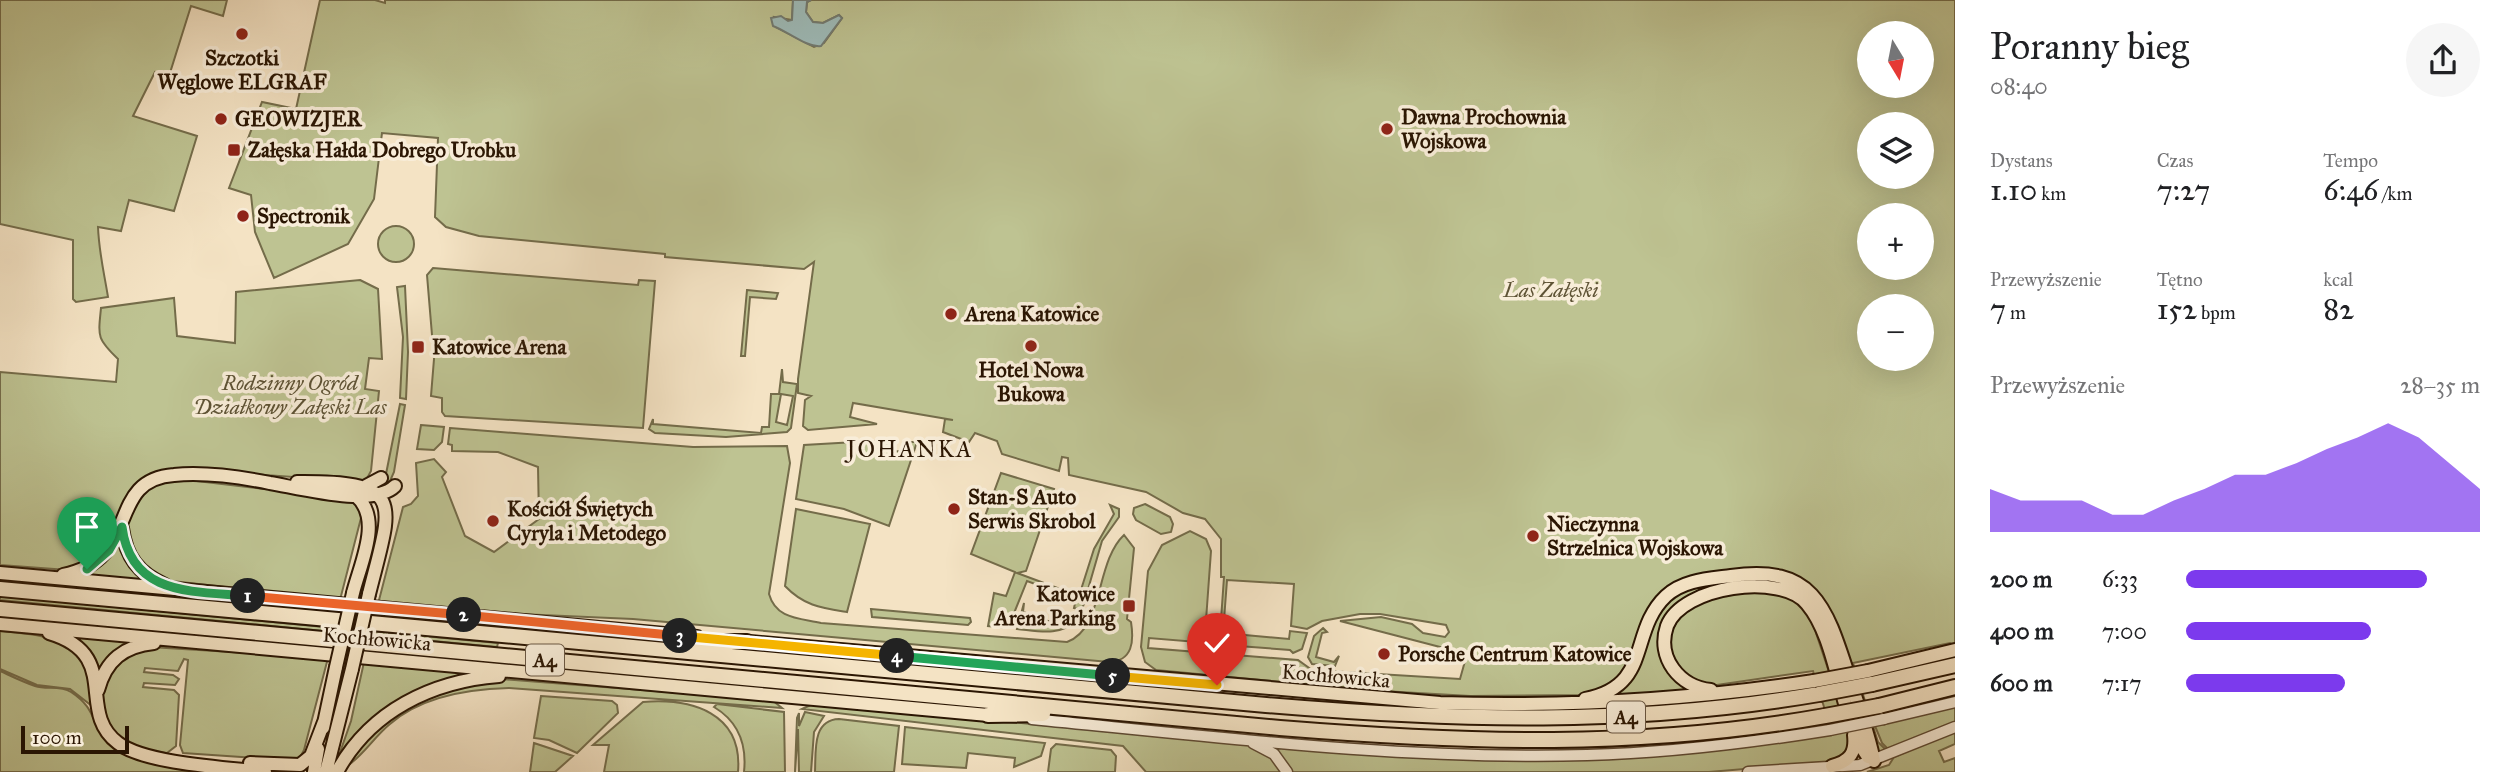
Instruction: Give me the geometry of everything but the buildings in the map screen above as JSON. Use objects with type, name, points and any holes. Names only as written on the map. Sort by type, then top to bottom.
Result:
[{"type":"highway","name":"A4","points":[[0,589],[1266,705],[1464,719],[1552,720],[1700,711],[1870,677],[1955,666]]},
{"type":"highway","name":"A4","points":[[0,609],[1090,710],[1464,740],[1580,741],[1827,723],[1882,712],[1955,687]]},
{"type":"highway","points":[[622,645],[747,642]]},
{"type":"highway","points":[[988,715],[1090,710]]},
{"type":"main road","points":[[49,578],[82,571],[93,565],[109,550],[122,527],[132,498],[143,486],[158,478],[188,474],[268,482],[356,496],[384,494],[395,486]]},
{"type":"main road","points":[[268,482],[366,486],[381,478]]},
{"type":"main road","points":[[328,770],[388,518],[383,501],[366,486]]},
{"type":"main road","points":[[314,772],[371,521],[367,508],[356,496]]},
{"type":"main road","points":[[122,527],[125,550],[131,561],[150,578],[175,589]]},
{"type":"main road","name":"Kochłowicka","points":[[0,573],[1344,697],[1553,705],[1652,701],[1747,691],[1817,688]]},
{"type":"main road","points":[[1553,705],[1601,696],[1622,683],[1635,664],[1658,604],[1677,588],[1751,573],[1775,574],[1808,589],[1825,611],[1874,761]]},
{"type":"main road","points":[[1747,691],[1697,688],[1679,677],[1668,660],[1665,645],[1671,618],[1686,601],[1709,593],[1766,586],[1790,590],[1801,597],[1817,620],[1853,727],[1866,755],[1874,761]]},
{"type":"main road","name":"Kochłowicka","points":[[0,624],[988,715]]},
{"type":"main road","points":[[25,626],[61,637],[81,650],[91,665],[100,718],[115,742],[140,755],[265,772]]},
{"type":"main road","points":[[97,694],[106,668],[124,650],[146,644],[183,641]]},
{"type":"main road","points":[[1870,677],[1955,650]]},
{"type":"main road","points":[[328,770],[379,720],[431,689],[471,678],[535,673]]},
{"type":"main road","points":[[155,757],[300,765],[311,756],[324,722]]},
{"type":"main road","points":[[1832,765],[1848,760],[1854,753],[1853,727]]},
{"type":"street","points":[[1882,712],[1955,702]]},
{"type":"street","points":[[988,715],[1246,739],[1453,754],[1589,755],[1719,746],[1827,723]]},
{"type":"street","points":[[1748,772],[1832,765],[1848,767],[1874,761],[1955,727]]},
{"type":"street","points":[[1246,739],[1274,754],[1287,772]]},
{"type":"green space","points":[[0,0],[227,0],[223,16],[191,6],[169,76],[155,72],[133,116],[197,136],[174,211],[129,200],[121,231],[98,227],[108,297],[76,302],[73,299],[73,240],[0,224]]},
{"type":"green space","name":"Las Załęski","points":[[320,0],[375,0],[385,3],[385,0],[793,0],[792,20],[774,17],[776,27],[814,47],[824,43],[842,18],[839,15],[823,23],[813,22],[806,12],[807,2],[811,0],[1955,0],[1955,646],[1950,643],[1853,663],[1878,742],[1886,750],[1879,754],[1827,605],[1816,591],[1791,574],[1670,588],[1636,653],[1615,684],[1582,695],[1470,696],[1365,690],[1156,670],[1145,662],[1141,647],[1148,571],[1162,545],[1190,531],[1206,539],[1211,551],[1205,634],[1197,642],[1149,638],[1148,648],[1298,660],[1312,670],[1460,679],[1467,654],[1340,621],[1381,617],[1412,624],[1423,633],[1445,637],[1449,632],[1446,625],[1380,614],[1360,614],[1322,621],[1307,629],[1291,626],[1294,584],[1227,580],[1224,620],[1221,620],[1224,577],[1221,577],[1221,539],[1205,519],[1183,513],[1146,492],[1069,475],[1068,458],[1062,457],[1059,471],[1002,454],[997,441],[975,433],[969,442],[943,432],[945,419],[953,420],[853,403],[850,417],[877,424],[808,430],[803,426],[805,400],[811,396],[798,393],[798,379],[814,262],[804,269],[665,257],[665,254],[479,236],[446,227],[435,217],[438,138],[382,133],[374,199],[348,244],[274,278],[255,232],[251,195],[229,188],[262,102],[296,109]]},
{"type":"green space","points":[[396,226],[409,231],[414,244],[409,257],[396,262],[383,257],[378,244],[383,231]]},
{"type":"green space","points":[[433,268],[638,285],[639,280],[655,281],[643,428],[445,416],[442,412],[442,398],[431,396],[434,359],[427,275]]},
{"type":"green space","name":"Rodzinny Ogród Działkowy Załęski Las","points":[[360,280],[378,289],[382,359],[369,358],[365,389],[379,391],[371,471],[365,482],[177,469],[159,473],[145,479],[127,499],[103,553],[68,570],[0,565],[0,372],[116,382],[118,359],[100,337],[101,308],[174,298],[177,336],[235,343],[236,292]]},
{"type":"green space","points":[[405,286],[408,352],[406,399],[400,398],[403,337],[397,287]]},
{"type":"green space","points":[[747,290],[778,293],[776,299],[750,297],[745,356],[741,356]]},
{"type":"green space","points":[[782,369],[783,382],[797,384],[791,428],[787,432],[726,437],[655,433],[649,429],[653,419],[653,424],[761,433],[762,427],[769,427],[771,394],[779,394]],"holes":[[[781,394],[793,396],[787,425],[776,422]]]},
{"type":"green space","points":[[400,404],[405,405],[394,472],[390,481],[384,484]]},
{"type":"green space","points":[[421,425],[444,427],[442,442],[434,450],[417,449]]},
{"type":"green space","points":[[450,428],[693,447],[787,446],[790,463],[769,594],[772,602],[783,613],[821,623],[1067,642],[1079,635],[1087,624],[1094,610],[1108,561],[1124,535],[1134,548],[1127,619],[1131,622],[1132,643],[1123,658],[1109,662],[633,619],[449,611],[378,604],[403,507],[411,504],[418,496],[416,463],[434,459],[446,472],[442,477],[465,536],[494,552],[539,519],[538,467],[498,452],[452,451],[452,445],[448,444]]},
{"type":"green space","points":[[890,440],[894,451],[908,452],[909,442],[917,442],[889,526],[844,509],[796,499],[804,445]]},
{"type":"green space","points":[[1001,473],[1054,489],[1026,571],[1017,573],[1079,596],[1094,549],[1114,514],[1110,505],[1119,509],[1119,517],[1102,541],[1082,610],[1074,608],[1076,599],[1027,581],[1008,628],[988,626],[994,593],[1006,596],[1015,572],[971,554]]},
{"type":"green space","points":[[188,480],[351,499],[359,505],[361,518],[340,600],[172,581],[145,566],[129,540],[127,525],[130,511],[138,498],[151,487],[165,482]]},
{"type":"green space","points":[[1145,504],[1170,517],[1173,524],[1171,532],[1161,534],[1136,520],[1134,508]]},
{"type":"green space","points":[[796,509],[870,524],[847,612],[806,602],[785,586]]},
{"type":"green space","points":[[119,543],[149,582],[83,575],[101,565]]},
{"type":"green space","points":[[1758,577],[1783,580],[1827,631],[1782,584],[1771,582],[1688,597],[1673,609],[1661,648],[1695,692],[1607,700],[1651,631],[1663,605],[1687,587]]},
{"type":"green space","points":[[1763,591],[1796,599],[1812,621],[1852,741],[1852,746],[1838,761],[1709,772],[1290,772],[1269,745],[1505,760],[1832,733],[1813,671],[1710,686],[1691,678],[1677,664],[1671,646],[1671,635],[1683,611],[1712,598]]},
{"type":"green space","points":[[0,596],[335,628],[334,632],[0,600]]},
{"type":"green space","points":[[1024,603],[1023,612],[1062,626],[1067,615],[1076,620],[1056,631],[1017,629]]},
{"type":"green space","points":[[871,609],[970,618],[971,622],[968,625],[872,617]]},
{"type":"green space","points":[[1222,628],[1223,633],[1289,639],[1290,631],[1307,633],[1302,649],[1293,653],[1290,650],[1225,645],[1219,637]]},
{"type":"green space","points":[[1323,628],[1327,632],[1322,633],[1316,657],[1334,662],[1339,656],[1335,666],[1312,664],[1308,657],[1314,636]]},
{"type":"green space","points":[[0,631],[52,639],[76,651],[84,660],[89,673],[92,706],[70,689],[37,685],[0,669]]},
{"type":"green space","points":[[370,631],[498,643],[497,647],[369,635]]},
{"type":"green space","points":[[68,634],[137,641],[99,672]]},
{"type":"green space","points":[[150,647],[328,658],[304,750],[298,761],[183,753],[180,745],[188,660],[184,659],[178,671],[145,668],[144,672],[173,675],[179,679],[175,685],[144,683],[143,687],[174,690],[179,695],[176,746],[167,753],[139,748],[124,741],[115,732],[104,710],[107,674],[114,664],[127,654]]},
{"type":"green space","points":[[364,662],[477,672],[430,686],[337,761],[351,721]]},
{"type":"green space","points":[[0,671],[35,686],[71,692],[90,710],[108,742],[133,758],[166,766],[231,772],[0,772]]},
{"type":"green space","points":[[502,679],[772,700],[782,708],[509,688],[462,692],[431,701],[403,714],[347,766],[373,730],[435,691]]},
{"type":"green space","points":[[541,696],[612,701],[617,705],[618,713],[577,753],[549,740],[534,738]]},
{"type":"green space","points":[[643,702],[679,703],[711,713],[723,723],[732,736],[737,752],[738,772],[604,772],[609,745],[593,745]]},
{"type":"green space","points":[[815,703],[1249,745],[1269,755],[1283,772],[1146,772],[1123,746],[802,709]]},
{"type":"green space","points":[[717,704],[784,712],[785,772],[744,772],[744,752],[740,735],[730,720],[714,707]]},
{"type":"green space","points":[[1955,707],[1955,724],[1888,749],[1882,743],[1875,726],[1886,722]]},
{"type":"green space","points":[[805,712],[824,716],[814,732],[811,772],[799,772],[798,729],[795,772],[797,718],[799,713],[799,726]]},
{"type":"green space","points":[[839,719],[899,726],[894,772],[815,772],[816,746],[820,731],[830,721]]},
{"type":"green space","points":[[905,727],[1045,743],[1041,756],[1014,767],[1015,758],[968,753],[966,768],[902,764]]},
{"type":"green space","points":[[1955,731],[1955,744],[1939,751],[1944,762],[1955,758],[1955,772],[1867,772],[1889,765],[1894,757]]},
{"type":"green space","points":[[534,743],[573,756],[555,772],[530,772]]},
{"type":"green space","points":[[1056,744],[1111,750],[1116,756],[1115,772],[1048,772],[1051,749]]},
{"type":"water","points":[[793,0],[811,0],[807,2],[806,12],[813,22],[823,23],[839,15],[842,18],[821,46],[803,42],[773,26],[771,18],[781,16],[788,21],[792,20]]},
{"type":"place","name":"Szczotki Węglowe ELGRAF","points":[[242,34]]},
{"type":"place","name":"GEOWIZJER","points":[[221,119]]},
{"type":"place","name":"Dawna Prochownia Wojskowa","points":[[1387,129]]},
{"type":"place","name":"Załęska Hałda Dobrego Urobku","points":[[234,150]]},
{"type":"place","name":"Spectronik","points":[[243,216]]},
{"type":"place","name":"Arena Katowice","points":[[951,314]]},
{"type":"place","name":"Hotel Nowa Bukowa","points":[[1031,346]]},
{"type":"place","name":"Katowice Arena","points":[[418,347]]},
{"type":"place","name":"Stan-S Auto Serwis Skrobol","points":[[954,509]]},
{"type":"place","name":"Kościół Świętych Cyryla i Metodego","points":[[493,521]]},
{"type":"place","name":"Nieczynna Strzelnica Wojskowa","points":[[1533,536]]},
{"type":"place","name":"Katowice Arena Parking","points":[[1129,606]]},
{"type":"place","name":"Porsche Centrum Katowice","points":[[1384,654]]},
{"type":"district","name":"JOHANKA","points":[[910,449]]},
{"type":"route","points":[[87,569],[102,559],[122,527],[125,550],[131,561],[150,578],[175,589],[1217,685]]}]
